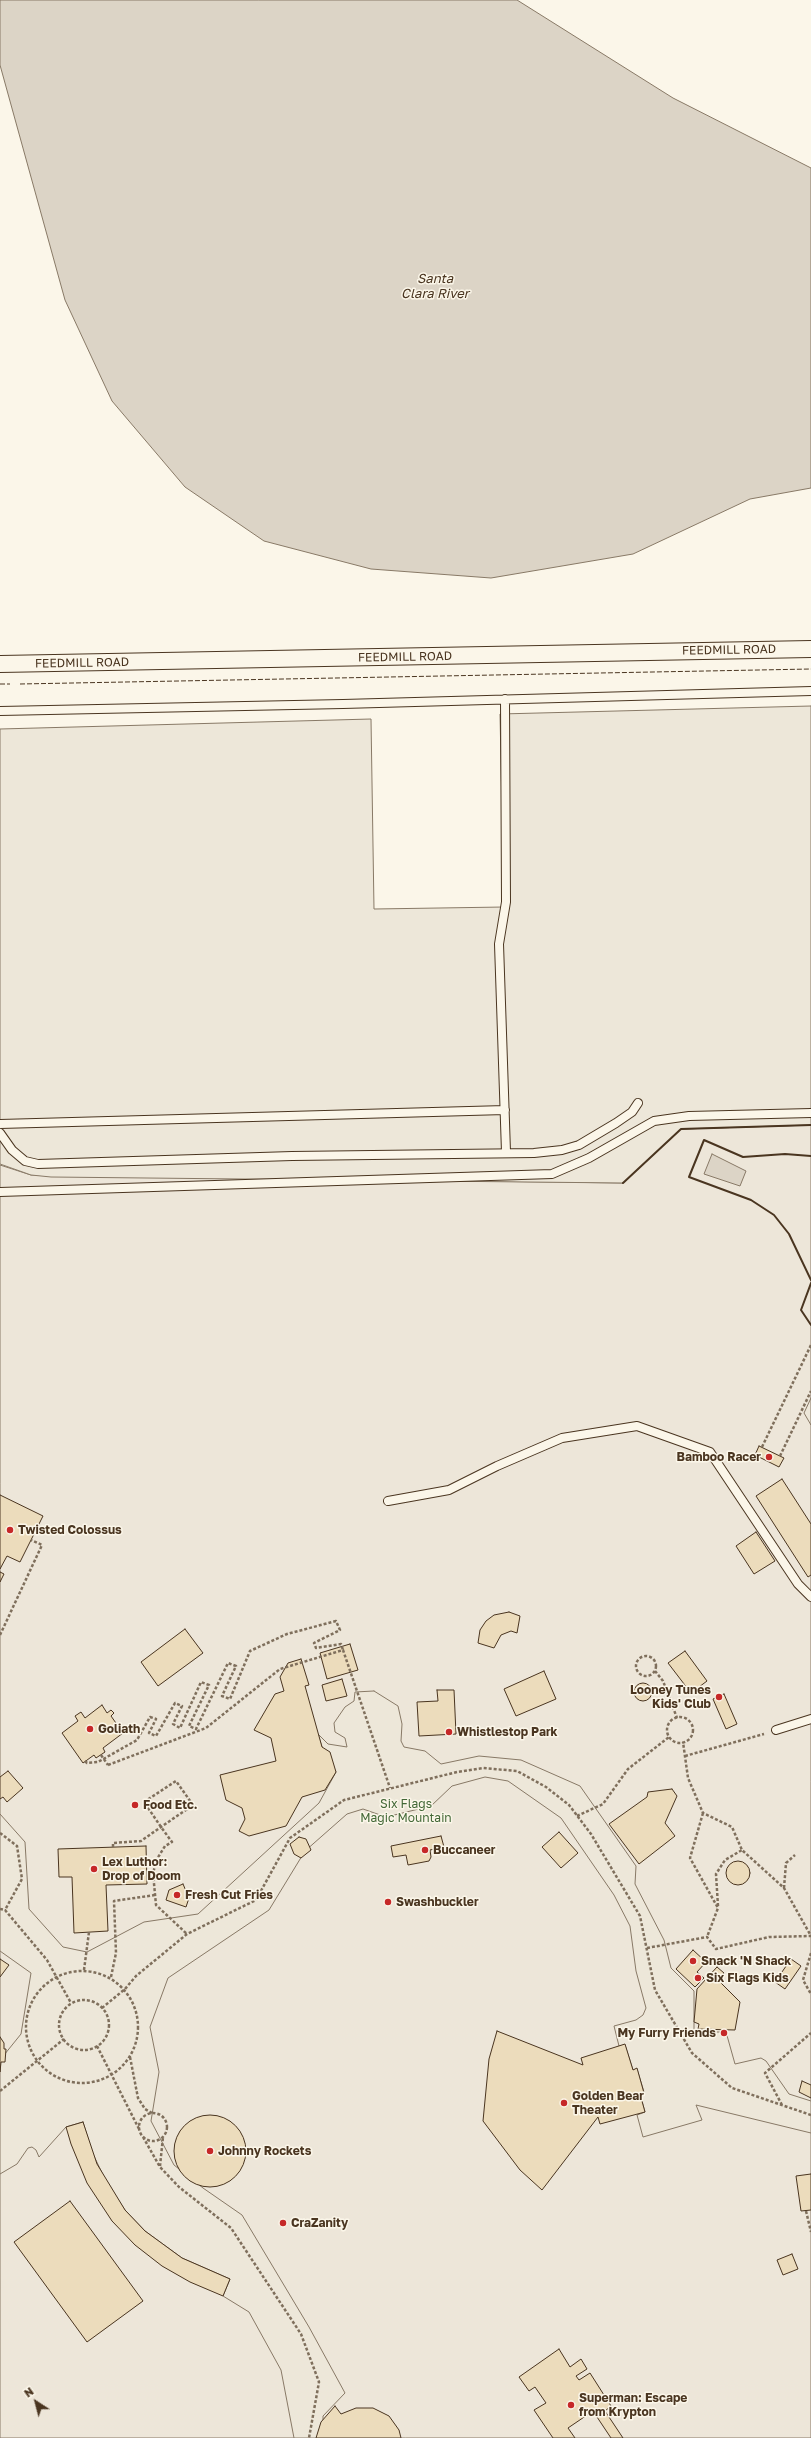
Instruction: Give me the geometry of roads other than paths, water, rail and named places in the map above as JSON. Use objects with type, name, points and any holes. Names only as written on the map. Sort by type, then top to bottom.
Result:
[{"type":"street","name":"FEEDMILL ROAD","points":[[0,664],[811,649]]},
{"type":"lane","points":[[0,711],[811,691]]},
{"type":"lane","points":[[505,699],[506,902],[499,944],[506,1152]]},
{"type":"lane","points":[[0,1133],[12,1150],[25,1161],[38,1164],[562,1150],[579,1145],[616,1123],[632,1112],[638,1103]]},
{"type":"lane","points":[[0,1124],[505,1110]]},
{"type":"lane","points":[[0,1192],[552,1174],[589,1158],[654,1121],[689,1116],[811,1113]]},
{"type":"lane","points":[[388,1501],[449,1490],[497,1466],[562,1438],[637,1426],[710,1452],[798,1584],[811,1597]]},
{"type":"lane","points":[[776,1730],[811,1719]]},
{"type":"water","name":"Santa Clara River","points":[[0,0],[517,0],[673,98],[811,168],[811,488],[750,499],[633,554],[491,578],[371,569],[264,541],[185,487],[112,401],[65,300],[0,65]]},
{"type":"water","points":[[712,1154],[746,1171],[740,1186],[704,1174]]},
{"type":"place","name":"Bamboo Racer","points":[[769,1457]]},
{"type":"place","name":"Twisted Colossus","points":[[10,1530]]},
{"type":"place","name":"Looney Tunes Kids' Club","points":[[719,1697]]},
{"type":"place","name":"Goliath","points":[[90,1729]]},
{"type":"place","name":"Whistlestop Park","points":[[449,1732]]},
{"type":"place","name":"Food Etc.","points":[[135,1805]]},
{"type":"place","name":"Buccaneer","points":[[425,1850]]},
{"type":"place","name":"Lex Luthor: Drop of Doom","points":[[94,1869]]},
{"type":"place","name":"Fresh Cut Fries","points":[[177,1895]]},
{"type":"place","name":"Swashbuckler","points":[[388,1902]]},
{"type":"place","name":"Snack 'N Shack","points":[[693,1961]]},
{"type":"place","name":"Six Flags Kids","points":[[698,1978]]},
{"type":"place","name":"My Furry Friends","points":[[724,2033]]},
{"type":"place","name":"Golden Bear Theater","points":[[564,2103]]},
{"type":"place","name":"Johnny Rockets","points":[[210,2151]]},
{"type":"place","name":"CraZanity","points":[[283,2223]]},
{"type":"place","name":"Superman: Escape from Krypton","points":[[571,2405]]},
{"type":"park label","name":"Six Flags Magic Mountain","points":[[406,1811]]}]
